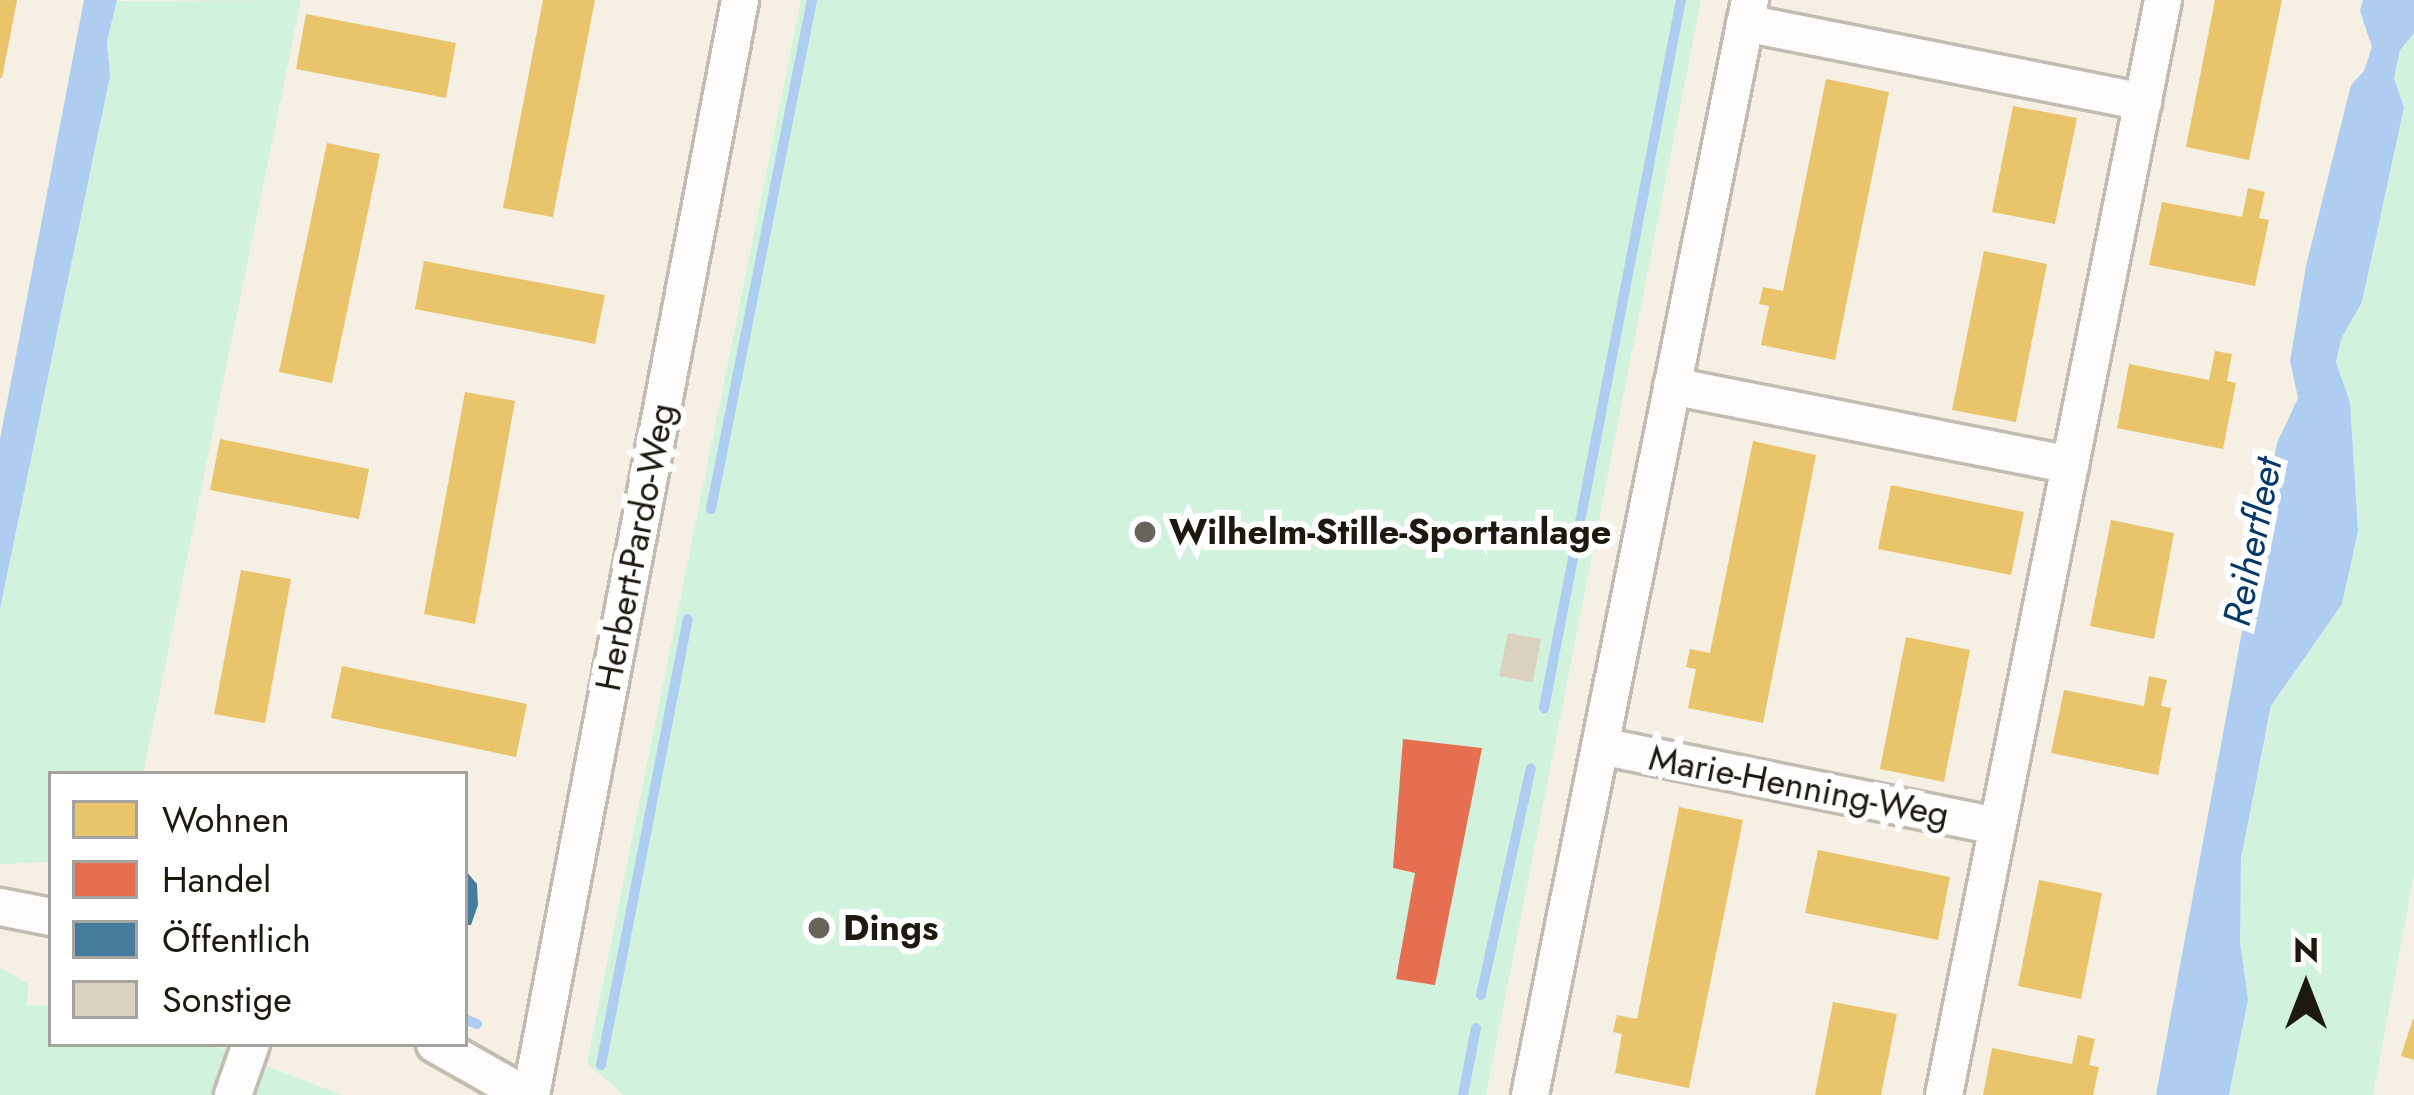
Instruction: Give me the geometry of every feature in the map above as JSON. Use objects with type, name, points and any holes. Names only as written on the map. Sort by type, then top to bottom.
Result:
[{"type":"street","name":"Herbert-Pardo-Weg","points":[[528,1095],[740,0]]},
{"type":"street","name":"Marie-Henning-Weg","points":[[1944,1095],[2163,0]]},
{"type":"street","name":"Marie-Henning-Weg","points":[[1530,1095],[1747,11],[2143,102]]},
{"type":"street","points":[[1672,386],[2070,465]]},
{"type":"street","name":"Marie-Henning-Weg","points":[[1600,746],[1997,826]]},
{"type":"street","points":[[0,907],[48,916]]},
{"type":"street","points":[[233,1095],[250,1047]]},
{"type":"street","points":[[440,1047],[528,1095]]},
{"type":"green space","points":[[301,0],[144,771],[48,771],[48,862],[0,864],[0,609],[110,76],[107,42],[117,1]]},
{"type":"green space","name":"Wilhelm-Stille-Sportanlage","points":[[801,0],[1701,0],[1486,1095],[624,1095],[587,1063]]},
{"type":"green space","points":[[2414,33],[2414,874],[2373,1095],[2229,1095],[2248,1001],[2240,942],[2241,858],[2272,706],[2342,604],[2358,531],[2350,402],[2336,362],[2341,339],[2362,302],[2404,107],[2394,78],[2400,50]]},
{"type":"green space","points":[[0,967],[28,984],[27,1005],[48,1006],[48,1047],[218,1047],[342,1095],[0,1095]]},
{"type":"water","points":[[84,0],[117,0],[107,42],[110,76],[0,609],[0,439]]},
{"type":"water","points":[[2363,0],[2414,0],[2414,33],[2400,50],[2394,78],[2404,107],[2362,302],[2341,339],[2336,362],[2350,402],[2358,531],[2342,604],[2271,706],[2241,858],[2240,942],[2248,1000],[2229,1095],[2156,1095],[2277,443],[2298,398],[2290,361],[2306,266],[2351,85],[2364,71],[2372,47],[2360,11]]},
{"type":"building: Wohnen","points":[[0,0],[17,0],[2,78],[0,78]]},
{"type":"building: Wohnen","points":[[543,0],[595,0],[553,217],[503,208]]},
{"type":"building: Wohnen","points":[[2215,0],[2282,0],[2249,160],[2186,147]]},
{"type":"building: Wohnen","points":[[306,14],[456,43],[446,98],[296,69]]},
{"type":"building: Wohnen","points":[[1826,79],[1889,92],[1835,360],[1761,345],[1769,306],[1759,304],[1763,287],[1783,291]]},
{"type":"building: Wohnen","points":[[2013,106],[2077,118],[2055,224],[1992,212]]},
{"type":"building: Wohnen","points":[[327,143],[380,154],[332,383],[279,372]]},
{"type":"building: Wohnen","points":[[2248,188],[2265,192],[2259,218],[2269,220],[2255,286],[2149,265],[2162,202],[2242,217]]},
{"type":"building: Wohnen","points":[[1984,251],[2047,264],[2016,422],[1952,410]]},
{"type":"building: Wohnen","points":[[424,261],[605,295],[595,344],[415,309]]},
{"type":"building: Wohnen","points":[[2215,351],[2232,354],[2227,381],[2236,383],[2223,449],[2117,428],[2129,364],[2209,380]]},
{"type":"building: Wohnen","points":[[465,392],[515,401],[475,624],[424,614]]},
{"type":"building: Wohnen","points":[[220,439],[369,469],[359,519],[210,490]]},
{"type":"building: Wohnen","points":[[1753,441],[1816,455],[1763,723],[1688,708],[1696,669],[1686,667],[1690,649],[1710,653]]},
{"type":"building: Wohnen","points":[[1891,485],[2024,512],[2011,575],[1878,549]]},
{"type":"building: Wohnen","points":[[2111,520],[2174,533],[2154,639],[2090,626]]},
{"type":"building: Wohnen","points":[[241,570],[291,579],[265,723],[214,714]]},
{"type":"building: Wohnen","points":[[1906,637],[1970,650],[1944,782],[1880,769]]},
{"type":"building: Wohnen","points":[[342,666],[527,704],[516,757],[331,718]]},
{"type":"building: Wohnen","points":[[2149,676],[2167,680],[2161,706],[2171,708],[2158,775],[2051,753],[2064,690],[2144,706]]},
{"type":"building: Wohnen","points":[[1679,807],[1743,820],[1689,1088],[1615,1073],[1622,1034],[1613,1032],[1617,1015],[1637,1019]]},
{"type":"building: Wohnen","points":[[1818,850],[1950,877],[1938,940],[1805,913]]},
{"type":"building: Wohnen","points":[[2039,880],[2102,893],[2081,999],[2018,986]]},
{"type":"building: Wohnen","points":[[1833,1002],[1897,1014],[1881,1095],[1815,1095]]},
{"type":"building: Wohnen","points":[[2414,1019],[2414,1060],[2401,1056]]},
{"type":"building: Wohnen","points":[[2078,1035],[2095,1039],[2089,1065],[2099,1067],[2093,1095],[1983,1095],[1992,1048],[2072,1064]]},
{"type":"building: Handel","points":[[1403,739],[1482,748],[1435,985],[1396,979],[1415,873],[1393,868]]},
{"type":"building: Öffentlich","points":[[468,874],[477,884],[478,905],[471,925]]},
{"type":"building: Sonstige","points":[[1508,633],[1541,639],[1533,682],[1499,676]]},
{"type":"waterway","points":[[711,509],[812,0]]},
{"type":"waterway","points":[[1544,708],[1681,0]]},
{"type":"waterway","points":[[601,1065],[688,619]]},
{"type":"waterway","points":[[1481,995],[1531,768]]},
{"type":"waterway","points":[[468,1020],[477,1024]]},
{"type":"waterway","points":[[1463,1095],[1476,1028]]},
{"type":"place","name":"Wilhelm-Stille-Sportanlage","points":[[1145,532]]},
{"type":"place","name":"Dings","points":[[819,928]]},
{"type":"water label","name":"Reiherfleet","points":[[2253,542]]}]
